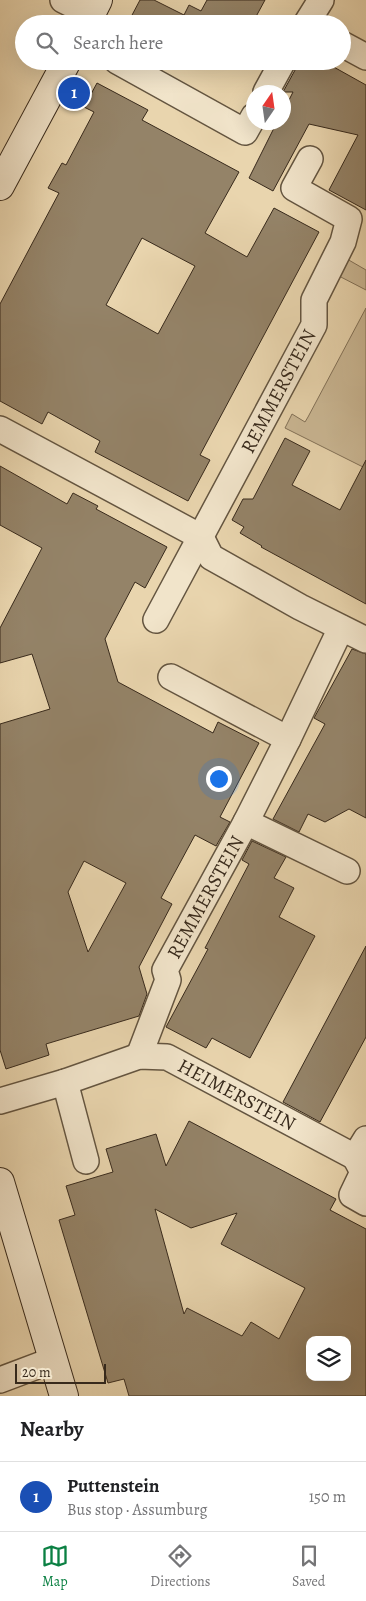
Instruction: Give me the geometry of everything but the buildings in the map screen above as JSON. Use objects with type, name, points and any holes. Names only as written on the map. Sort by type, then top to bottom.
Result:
[{"type":"street","points":[[63,0],[92,13]]},
{"type":"street","points":[[312,15],[321,0]]},
{"type":"street","points":[[351,49],[366,57]]},
{"type":"street","points":[[0,186],[62,70]]},
{"type":"street","points":[[132,70],[245,132],[246,130]]},
{"type":"street","points":[[270,85],[279,70]]},
{"type":"street","name":"REMMERSTEIN","points":[[156,620],[314,325],[314,300],[343,242],[349,219],[294,188],[310,158]]},
{"type":"street","points":[[0,429],[201,537],[211,557],[366,640]]},
{"type":"street","name":"REMMERSTEIN","points":[[139,1056],[168,980],[165,970],[246,822],[341,628]]},
{"type":"street","points":[[172,677],[288,739]]},
{"type":"street","name":"REMMERSTEIN","points":[[246,822],[346,871]]},
{"type":"street","name":"HEIMERSTEIN","points":[[0,1101],[65,1082],[139,1056],[167,1057],[361,1148],[363,1172],[352,1195],[366,1203]]},
{"type":"street","points":[[65,1082],[86,1161]]},
{"type":"street","points":[[0,1182],[64,1396]]},
{"type":"street","points":[[0,1380],[53,1360]]},
{"type":"shaded area","points":[[347,259],[366,270],[366,290],[337,275]]},
{"type":"shaded area","points":[[366,308],[366,461],[363,467],[285,428],[292,414],[305,422]]},
{"type":"place","name":"Puttenstein","points":[[74,93]]}]
